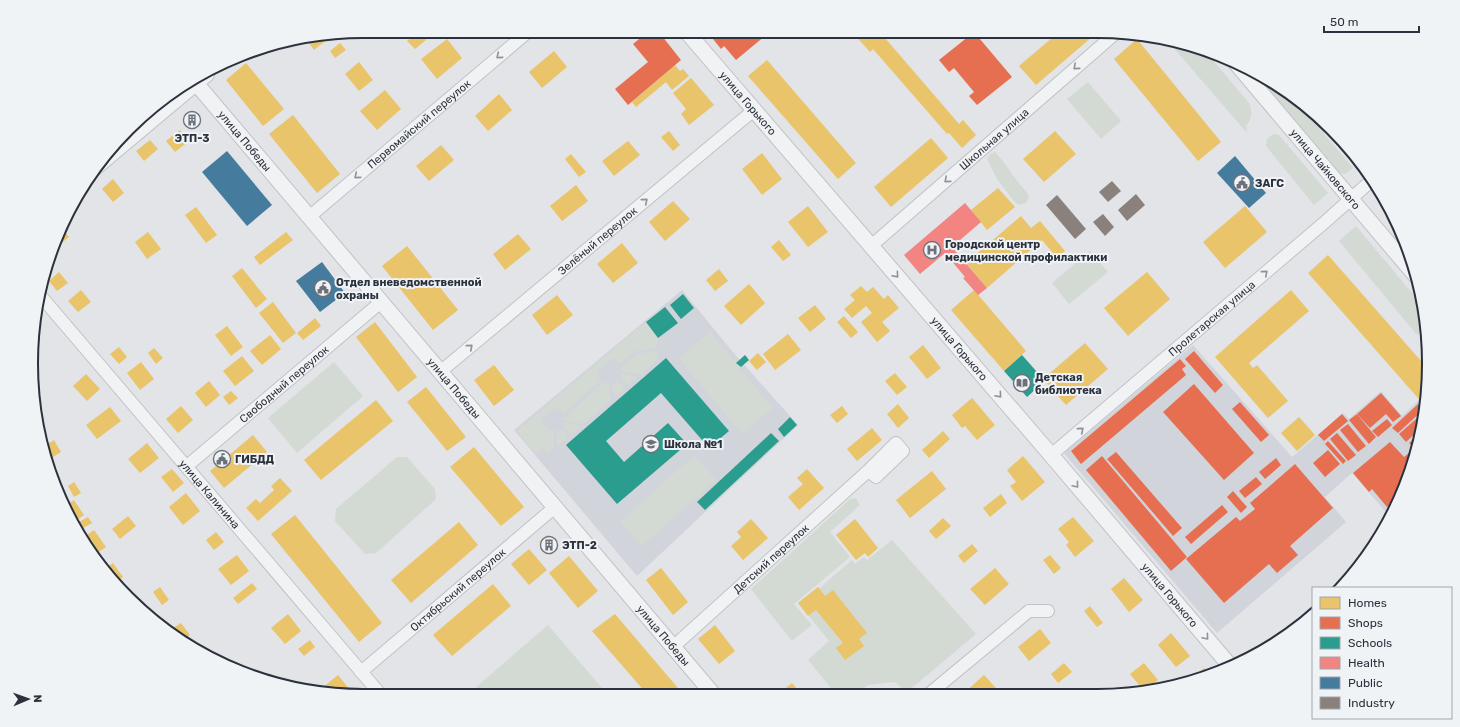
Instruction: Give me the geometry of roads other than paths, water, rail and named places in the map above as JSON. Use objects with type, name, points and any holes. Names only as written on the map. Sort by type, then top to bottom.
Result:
[{"type":"street","name":"Первомайский переулок","points":[[309,217],[521,38]]},
{"type":"street","name":"улица Горького","points":[[692,38],[1051,455],[1226,661]]},
{"type":"street","name":"Школьная улица","points":[[871,246],[1109,39]]},
{"type":"street","name":"улица Чайковского","points":[[1246,75],[1407,265]]},
{"type":"street","name":"улица Победы","points":[[201,82],[309,217],[709,689]]},
{"type":"street","points":[[118,150],[189,89]]},
{"type":"street","name":"Зелёный переулок","points":[[440,372],[754,110]]},
{"type":"street","name":"Пролетарская улица","points":[[1051,455],[1325,222],[1368,184]]},
{"type":"street","name":"улица Калинина","points":[[44,300],[376,689]]},
{"type":"street","name":"Свободный переулок","points":[[187,466],[381,302]]},
{"type":"street","name":"Детский переулок","points":[[673,647],[868,471]]},
{"type":"street","name":"Октябрьский переулок","points":[[361,672],[555,507]]},
{"type":"street","points":[[935,689],[1029,611],[1048,611]]},
{"type":"place","name":"ЭТП-3","points":[[192,120]]},
{"type":"place","name":"ЗАГС","points":[[1242,183]]},
{"type":"place","name":"Городской центр медицинской профилактики","points":[[932,250]]},
{"type":"place","name":"Отдел вневедомственной охраны","points":[[323,288]]},
{"type":"place","name":"Детская библиотека","points":[[1022,383]]},
{"type":"place","name":"Школа №1","points":[[651,444]]},
{"type":"place","name":"ГИБДД","points":[[222,459]]},
{"type":"place","name":"ЭТП-2","points":[[549,545]]}]
